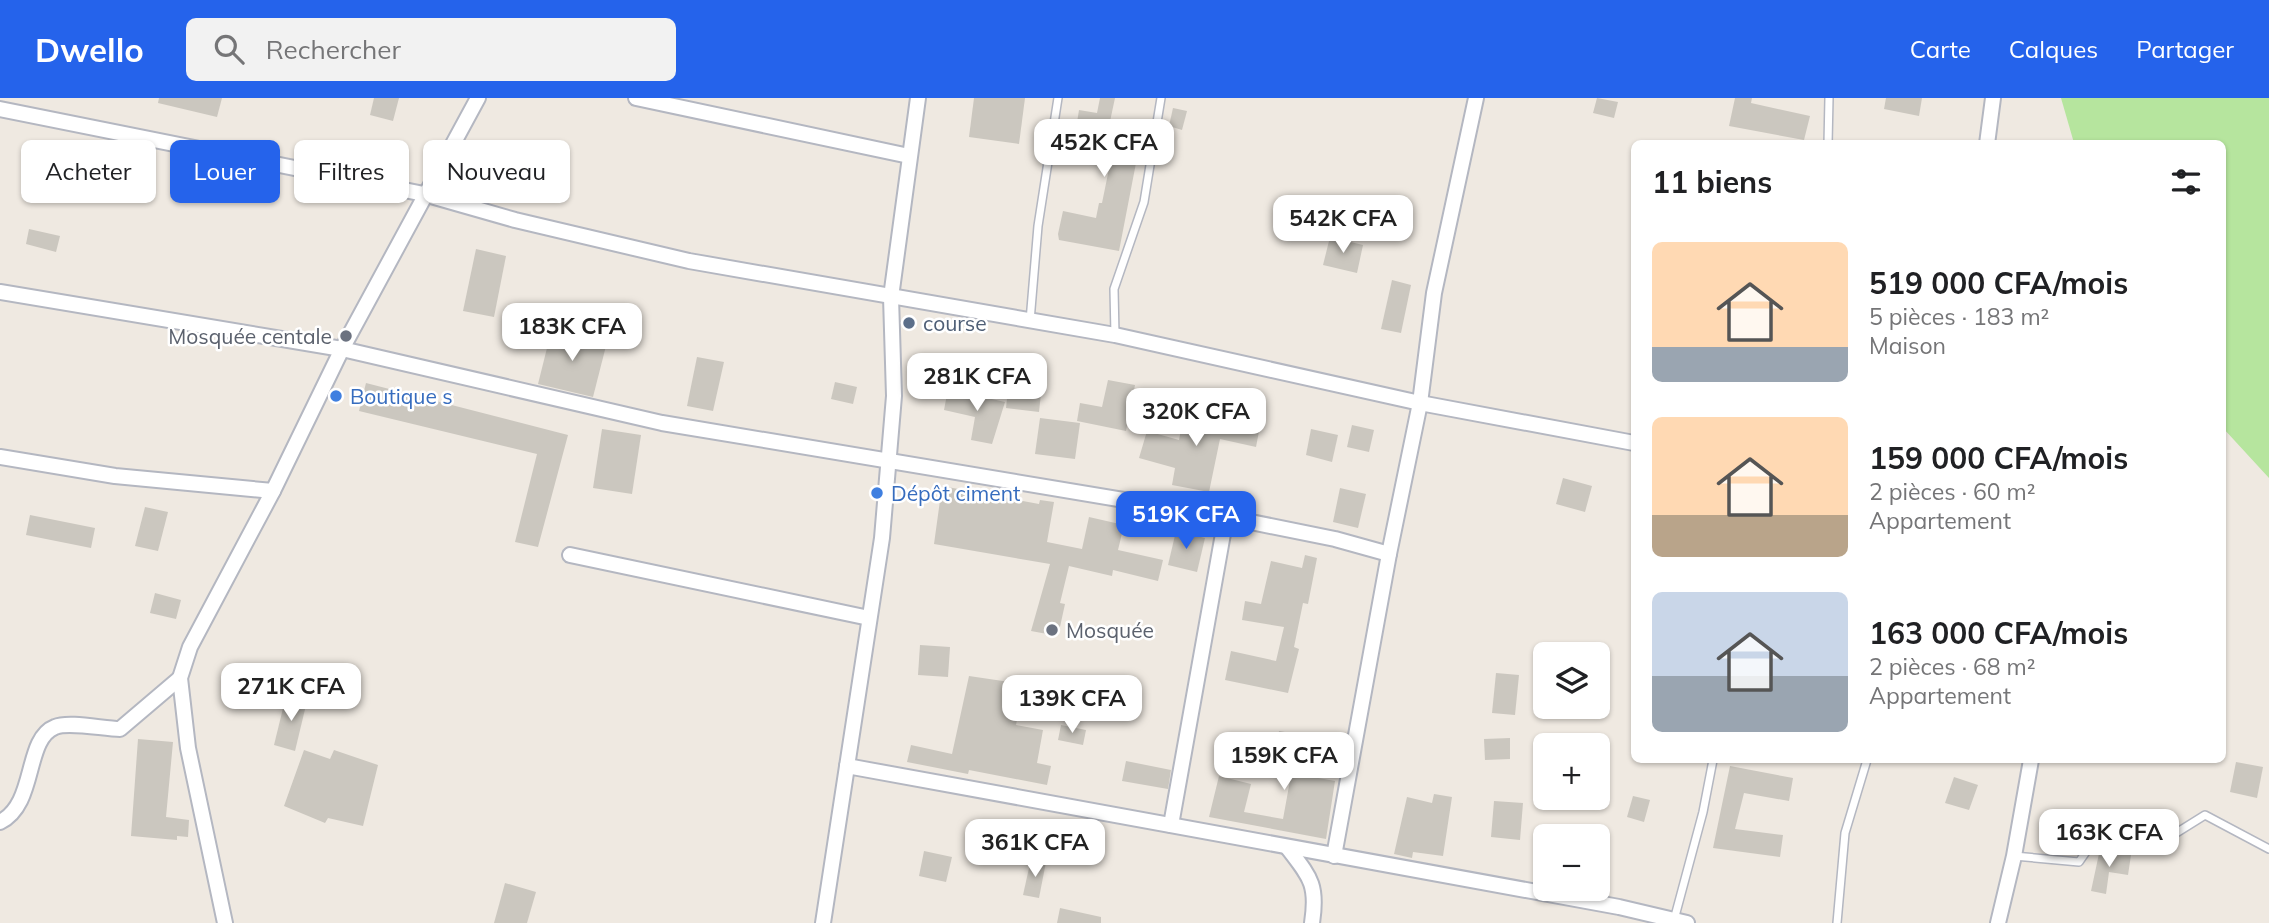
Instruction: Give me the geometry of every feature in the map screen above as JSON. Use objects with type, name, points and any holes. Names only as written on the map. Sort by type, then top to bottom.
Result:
[{"type":"street","points":[[455,140],[478,98]]},
{"type":"street","points":[[636,98],[909,156]]},
{"type":"street","points":[[823,923],[891,463],[894,396],[891,297],[918,98]]},
{"type":"street","points":[[1334,856],[1389,554],[1420,403],[1434,293],[1476,98]]},
{"type":"street","points":[[1988,140],[1993,98]]},
{"type":"street","points":[[0,109],[423,194]]},
{"type":"street","points":[[225,923],[188,748],[180,678],[190,647],[274,491],[342,349],[423,198]]},
{"type":"street","points":[[456,203],[515,220],[689,261],[1115,335],[1420,403],[1631,442]]},
{"type":"street","points":[[0,292],[342,349],[662,423],[1226,517],[1335,539],[1389,554]]},
{"type":"street","points":[[0,457],[114,476],[274,491]]},
{"type":"street","points":[[1171,825],[1226,517]]},
{"type":"street","points":[[570,555],[869,618]]},
{"type":"street","points":[[0,822],[17,808],[45,733],[57,726],[120,729],[180,678]]},
{"type":"street","points":[[1998,923],[2014,856],[2030,763]]},
{"type":"street","points":[[847,766],[1607,905],[1678,922]]},
{"type":"street","points":[[1287,846],[1313,881],[1316,892],[1312,923]]},
{"type":"lane","points":[[1030,321],[1038,226],[1058,98]]},
{"type":"lane","points":[[1115,335],[1114,289],[1144,202],[1161,98]]},
{"type":"lane","points":[[1828,140],[1829,98]]},
{"type":"lane","points":[[1678,922],[1712,763]]},
{"type":"lane","points":[[1837,923],[1845,833],[1866,763]]},
{"type":"lane","points":[[2014,856],[2079,862],[2098,836],[2165,840],[2205,815],[2269,849]]},
{"type":"green space","points":[[2061,98],[2269,98],[2269,478],[2226,431],[2226,140],[2073,140]]},
{"type":"building","points":[[159,98],[222,98],[217,117],[158,103]]},
{"type":"building","points":[[374,98],[399,98],[393,121],[370,115]]},
{"type":"building","points":[[974,98],[1025,98],[1019,144],[969,137]]},
{"type":"building","points":[[1100,98],[1115,98],[1109,126],[1142,132],[1119,251],[1059,240],[1058,234],[1063,211],[1096,218],[1099,203],[1102,203],[1112,154],[1073,147],[1079,110],[1097,113]]},
{"type":"building","points":[[1597,98],[1618,102],[1614,118],[1593,113]]},
{"type":"building","points":[[1735,98],[1752,98],[1751,103],[1810,116],[1804,140],[1729,126]]},
{"type":"building","points":[[1886,98],[1922,98],[1919,116],[1884,109]]},
{"type":"building","points":[[1173,108],[1187,111],[1182,130],[1169,126]]},
{"type":"building","points":[[29,229],[60,236],[56,252],[26,244]]},
{"type":"building","points":[[1330,237],[1363,245],[1357,273],[1323,265]]},
{"type":"building","points":[[476,249],[506,256],[494,317],[463,311]]},
{"type":"building","points":[[1392,280],[1411,285],[1401,333],[1381,329]]},
{"type":"building","points":[[552,328],[607,342],[593,397],[538,384]]},
{"type":"building","points":[[697,357],[724,362],[713,411],[687,406]]},
{"type":"building","points":[[1009,379],[1042,384],[1039,412],[1006,408]]},
{"type":"building","points":[[1108,380],[1135,385],[1126,431],[1077,421],[1080,403],[1102,407]]},
{"type":"building","points":[[835,382],[857,387],[853,404],[831,399]]},
{"type":"building","points":[[366,383],[568,435],[538,547],[515,542],[537,454],[359,411]]},
{"type":"building","points":[[948,389],[1005,402],[992,444],[971,440],[975,417],[944,410]]},
{"type":"building","points":[[1184,413],[1260,426],[1256,447],[1220,439],[1209,492],[1172,485],[1175,468],[1139,458],[1147,431],[1179,440]]},
{"type":"building","points":[[1040,418],[1080,423],[1075,459],[1035,454]]},
{"type":"building","points":[[1352,425],[1374,430],[1369,452],[1347,447]]},
{"type":"building","points":[[602,429],[641,435],[632,494],[593,488]]},
{"type":"building","points":[[1311,429],[1338,435],[1332,462],[1306,455]]},
{"type":"building","points":[[1563,478],[1592,486],[1585,512],[1556,504]]},
{"type":"building","points":[[942,486],[1039,504],[1040,500],[1054,502],[1047,542],[1082,549],[1089,517],[1124,525],[1118,550],[1163,560],[1158,581],[1113,570],[1112,576],[1069,566],[1060,603],[1065,604],[1058,636],[1031,631],[1050,564],[934,544]]},
{"type":"building","points":[[1340,488],[1366,494],[1358,528],[1333,522]]},
{"type":"building","points":[[145,507],[168,512],[158,551],[135,546]]},
{"type":"building","points":[[30,515],[95,528],[91,548],[26,535]]},
{"type":"building","points":[[1176,531],[1205,538],[1197,572],[1168,565]]},
{"type":"building","points":[[1305,555],[1317,558],[1308,604],[1303,603],[1294,647],[1299,649],[1288,693],[1225,680],[1231,651],[1276,661],[1284,627],[1242,620],[1245,601],[1261,604],[1271,561],[1302,568]]},
{"type":"building","points":[[155,593],[181,600],[176,619],[150,613]]},
{"type":"building","points":[[920,645],[950,647],[948,677],[918,675]]},
{"type":"building","points":[[1496,673],[1519,675],[1515,715],[1492,713]]},
{"type":"building","points":[[969,676],[1024,684],[1016,725],[1043,730],[1037,763],[1051,766],[1047,785],[969,770],[968,774],[907,762],[911,745],[952,754]]},
{"type":"building","points":[[286,696],[307,701],[295,751],[274,745]]},
{"type":"building","points":[[1061,725],[1086,730],[1083,745],[1058,740]]},
{"type":"building","points":[[1279,731],[1319,738],[1313,777],[1335,781],[1326,839],[1209,817],[1219,776],[1251,784],[1244,812],[1283,819],[1291,775],[1273,772]]},
{"type":"building","points":[[1510,738],[1510,759],[1485,760],[1484,739]]},
{"type":"building","points":[[138,739],[173,742],[166,817],[189,820],[188,837],[177,836],[177,840],[131,836]]},
{"type":"building","points":[[304,750],[330,759],[334,750],[378,765],[363,826],[328,818],[325,823],[284,806]]},
{"type":"building","points":[[1126,761],[1171,770],[1168,789],[1122,781]]},
{"type":"building","points":[[2236,762],[2263,767],[2257,798],[2230,792]]},
{"type":"building","points":[[1730,766],[1793,778],[1789,801],[1744,793],[1735,829],[1783,835],[1780,857],[1713,848]]},
{"type":"building","points":[[1954,777],[1978,785],[1969,810],[1945,803]]},
{"type":"building","points":[[1434,794],[1452,797],[1443,856],[1413,852],[1412,858],[1394,854],[1407,797],[1432,803]]},
{"type":"building","points":[[1633,796],[1650,800],[1644,822],[1627,817]]},
{"type":"building","points":[[1494,801],[1523,803],[1520,840],[1491,837]]},
{"type":"building","points":[[2100,849],[2131,855],[2128,875],[2109,872],[2106,894],[2091,891]]},
{"type":"building","points":[[924,851],[952,857],[946,882],[919,876]]},
{"type":"building","points":[[1031,859],[1046,862],[1039,898],[1023,895]]},
{"type":"building","points":[[505,883],[536,892],[527,923],[494,923]]},
{"type":"building","points":[[1060,908],[1101,917],[1101,923],[1057,923]]},
{"type":"place","name":"course","points":[[909,323]]},
{"type":"place","name":"Mosquée centale","points":[[346,336]]},
{"type":"place","name":"Boutique s","points":[[336,396]]},
{"type":"place","name":"Dépôt ciment","points":[[877,493]]},
{"type":"place","name":"Mosquée","points":[[1052,630]]}]
